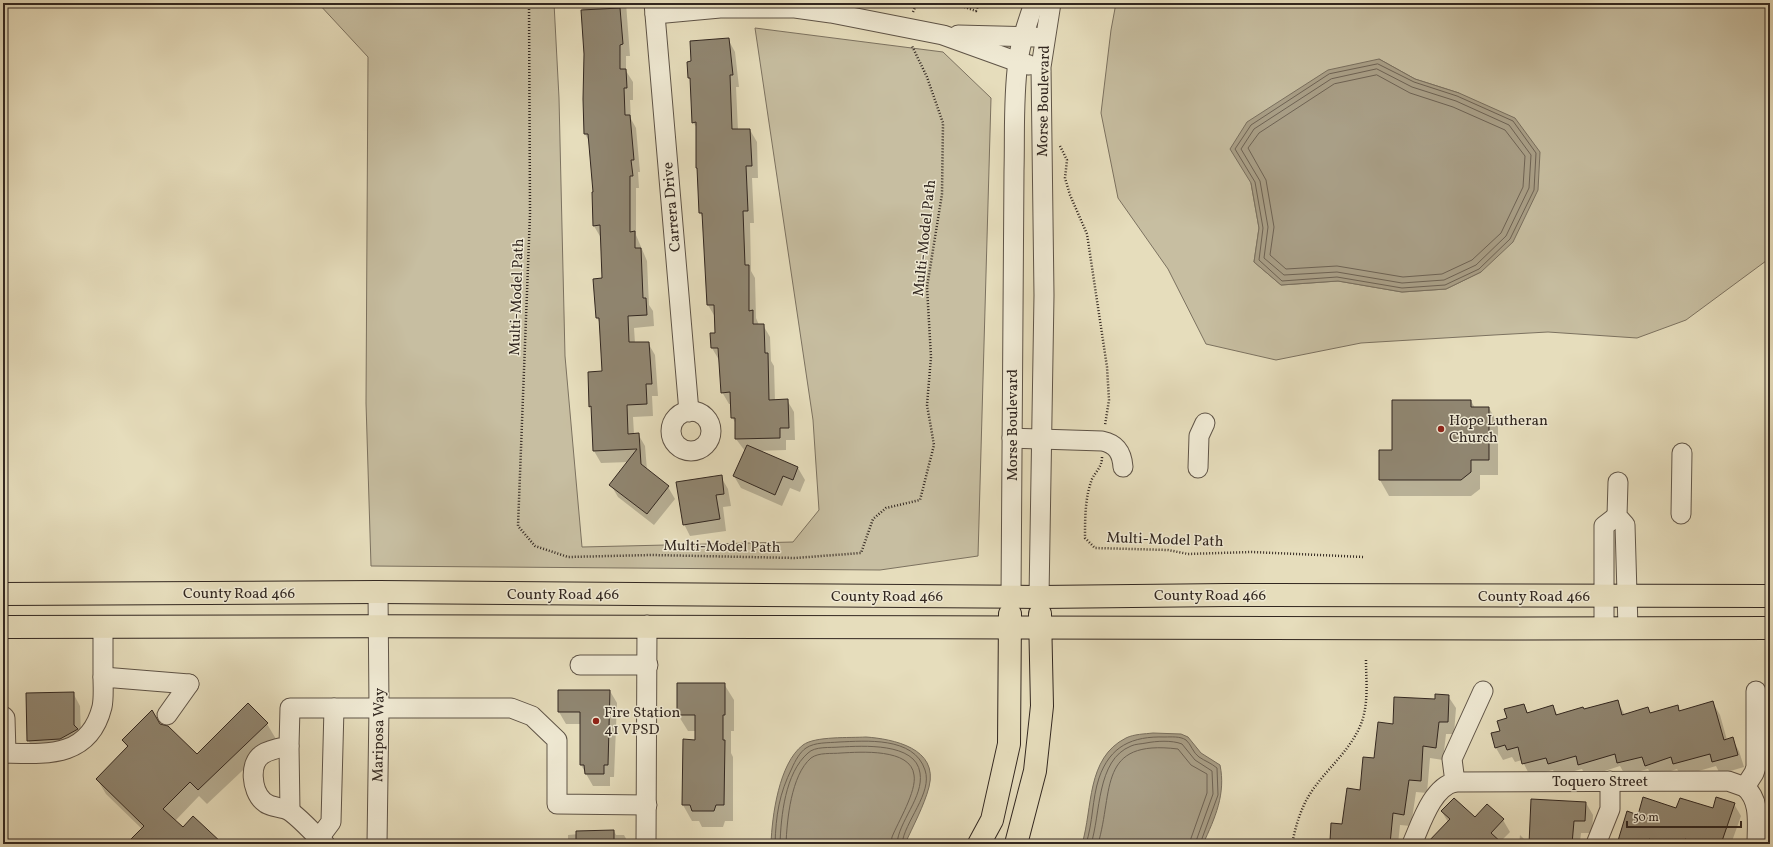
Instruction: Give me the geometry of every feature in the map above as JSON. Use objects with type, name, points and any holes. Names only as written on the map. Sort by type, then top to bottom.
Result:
[{"type":"main road","name":"County Road 466","points":[[3,594],[378,592],[1011,597],[1227,595],[1770,596]]},
{"type":"main road","name":"Morse Boulevard","points":[[979,844],[992,820],[1009,744],[1011,597]]},
{"type":"main road","name":"Morse Boulevard","points":[[1016,844],[1035,771],[1042,706],[1039,597]]},
{"type":"main road","name":"County Road 466","points":[[3,627],[647,625],[1010,628],[1770,628]]},
{"type":"street","name":"Morse Boulevard","points":[[1011,597],[1014,171],[1018,62],[1023,37],[1034,3]]},
{"type":"street","name":"Morse Boulevard","points":[[1039,597],[1044,295],[1041,67],[1051,3]]},
{"type":"street","points":[[654,8],[795,8],[943,35],[1018,62],[1041,67]]},
{"type":"street","name":"Carrera Drive","points":[[654,8],[689,412]]},
{"type":"street","points":[[943,35],[1045,38]]},
{"type":"street","points":[[1013,295],[1044,295]]},
{"type":"street","points":[[1198,468],[1199,436],[1205,423]]},
{"type":"street","points":[[1012,438],[1102,440],[1110,443],[1118,449],[1122,457],[1123,467]]},
{"type":"street","points":[[1682,453],[1682,514]]},
{"type":"street","points":[[1618,482],[1617,516],[1625,525],[1628,628]]},
{"type":"street","points":[[1604,628],[1604,526],[1617,516]]},
{"type":"street","name":"Mariposa Way","points":[[377,844],[379,707],[378,592]]},
{"type":"street","points":[[646,844],[647,625]]},
{"type":"street","points":[[3,716],[5,718],[5,753],[60,752],[78,744],[93,728],[102,707],[103,626]]},
{"type":"street","points":[[580,665],[648,665]]},
{"type":"street","points":[[103,676],[189,684],[167,714]]},
{"type":"street","points":[[1756,691],[1756,767],[1753,775],[1745,786],[1753,795],[1756,806],[1757,844]]},
{"type":"street","points":[[1412,844],[1435,795],[1443,786],[1455,782],[1452,759],[1483,692]]},
{"type":"street","points":[[290,811],[290,708],[511,708],[532,716],[557,740],[557,804],[647,805]]},
{"type":"street","points":[[289,746],[275,749],[261,755],[253,771],[255,791],[263,802],[275,808],[290,811],[322,841],[331,822],[334,708]]},
{"type":"street","points":[[1596,844],[1610,809],[1610,781]]},
{"type":"street","name":"Toquero Street","points":[[1455,782],[1728,781],[1745,786]]},
{"type":"path","name":"Multi-Model Path","points":[[529,3],[530,214],[518,526],[535,546],[568,557],[651,555],[795,558],[860,553],[873,519],[886,508],[920,500],[934,445],[927,405],[931,357],[927,287],[942,194],[943,123],[927,77],[914,51],[906,28]]},
{"type":"path","points":[[906,28],[917,3]]},
{"type":"path","points":[[953,3],[976,11],[979,3]]},
{"type":"path","name":"Multi-Model Path","points":[[1042,131],[1055,140],[1067,160],[1066,178],[1070,195],[1087,234],[1107,367],[1109,400],[1102,440],[1102,464],[1092,479],[1085,513],[1085,538],[1095,548],[1168,550],[1188,554],[1252,552],[1364,557]]},
{"type":"path","points":[[1292,844],[1296,820],[1314,788],[1343,754],[1361,725],[1367,705],[1366,660]]},
{"type":"shaded area","points":[[318,3],[554,3],[559,98],[565,356],[582,547],[793,542],[819,510],[813,420],[755,28],[943,52],[991,98],[978,556],[880,570],[371,566],[366,403],[368,57]]},
{"type":"shaded area","points":[[1116,3],[1769,3],[1770,258],[1686,320],[1637,338],[1548,332],[1361,343],[1276,360],[1206,344],[1168,269],[1118,198],[1101,113],[1111,30]],"holes":[[[1379,59],[1415,79],[1459,93],[1481,272],[1446,289],[1402,292],[1338,281],[1281,285],[1254,262],[1259,228],[1251,183]]]},
{"type":"water","points":[[1379,59],[1415,79],[1459,93],[1515,118],[1540,152],[1538,190],[1513,242],[1481,272],[1446,289],[1402,292],[1338,281],[1281,285],[1254,262],[1259,228],[1251,183],[1230,149],[1247,122],[1328,70]]},
{"type":"water","points":[[1153,733],[1181,734],[1188,737],[1201,753],[1220,765],[1222,786],[1218,806],[1212,825],[1203,844],[1082,844],[1093,785],[1097,771],[1104,758],[1113,747],[1126,738]]},
{"type":"water","points":[[866,737],[900,743],[921,755],[927,763],[930,774],[929,787],[905,844],[771,844],[773,819],[778,791],[788,764],[795,753],[803,745],[816,740]]},
{"type":"building","points":[[620,8],[623,44],[620,45],[620,69],[626,69],[627,88],[624,88],[625,115],[630,115],[634,160],[631,160],[633,176],[630,176],[630,232],[635,231],[635,248],[641,248],[643,298],[646,298],[647,315],[628,316],[629,342],[649,342],[652,384],[646,384],[647,404],[627,405],[628,434],[639,433],[641,464],[669,486],[647,514],[609,485],[637,449],[593,451],[591,406],[589,407],[588,372],[602,371],[599,318],[596,318],[593,279],[602,278],[600,225],[593,226],[593,192],[588,134],[584,134],[584,54],[581,10]]},
{"type":"building","points":[[729,38],[733,75],[730,75],[732,129],[750,129],[752,166],[746,166],[748,211],[743,211],[745,265],[749,265],[749,311],[753,310],[753,324],[764,324],[765,353],[768,353],[769,400],[788,399],[789,428],[780,428],[780,438],[735,439],[735,418],[731,418],[730,392],[721,393],[718,348],[711,348],[710,333],[715,333],[714,305],[707,305],[702,213],[699,213],[696,168],[696,122],[692,123],[690,78],[688,78],[687,62],[691,61],[690,41]]},
{"type":"building","name":"Hope Lutheran Church","points":[[1392,400],[1471,400],[1471,407],[1489,407],[1489,460],[1471,460],[1471,472],[1461,480],[1379,480],[1379,450],[1392,450]]},
{"type":"building","points":[[747,445],[798,467],[793,480],[783,476],[775,495],[733,476]]},
{"type":"building","points":[[722,475],[724,494],[716,495],[720,519],[683,525],[676,482]]},
{"type":"building","points":[[677,683],[725,683],[725,715],[723,715],[723,740],[725,740],[724,805],[716,805],[714,811],[692,811],[690,805],[682,805],[683,739],[695,740],[695,715],[677,715]]},
{"type":"building","points":[[558,690],[610,690],[608,765],[604,765],[604,774],[585,774],[584,765],[580,765],[580,712],[558,712]]},
{"type":"building","points":[[74,692],[74,725],[78,729],[60,739],[27,741],[26,693]]},
{"type":"building","points":[[1435,694],[1449,695],[1448,722],[1439,722],[1436,748],[1423,746],[1421,781],[1409,780],[1404,815],[1393,813],[1390,844],[1337,844],[1337,841],[1330,841],[1331,823],[1342,824],[1347,788],[1360,790],[1363,757],[1374,758],[1378,722],[1393,724],[1394,697],[1435,699]]},
{"type":"building","points":[[1618,700],[1622,715],[1648,707],[1650,713],[1678,705],[1679,711],[1713,701],[1724,740],[1733,737],[1738,755],[1712,762],[1710,754],[1673,764],[1671,757],[1645,766],[1642,757],[1617,763],[1615,754],[1578,765],[1576,756],[1548,764],[1546,758],[1522,764],[1518,747],[1507,750],[1505,745],[1495,748],[1491,733],[1500,731],[1497,721],[1507,718],[1504,709],[1524,704],[1527,713],[1553,705],[1556,715],[1583,707],[1584,709]]},
{"type":"building","points":[[248,703],[268,723],[198,790],[190,782],[163,809],[183,827],[193,816],[223,844],[126,844],[144,826],[96,779],[128,746],[122,740],[152,710],[160,724],[168,726],[197,754]]},
{"type":"building","points":[[1643,797],[1676,808],[1680,798],[1713,808],[1716,797],[1735,803],[1721,844],[1700,844],[1685,839],[1684,844],[1664,844],[1649,839],[1648,844],[1617,844],[1627,811],[1638,815]]},
{"type":"building","points":[[1454,798],[1475,817],[1487,804],[1504,819],[1491,833],[1503,844],[1426,844],[1450,819],[1441,811]]},
{"type":"building","points":[[1531,799],[1586,802],[1585,821],[1574,821],[1572,844],[1529,844]]},
{"type":"building","points":[[614,830],[614,844],[576,844],[576,831]]},
{"type":"place","name":"Hope Lutheran Church","points":[[1441,429]]},
{"type":"place","name":"Fire Station 41 VPSD","points":[[596,721]]}]
